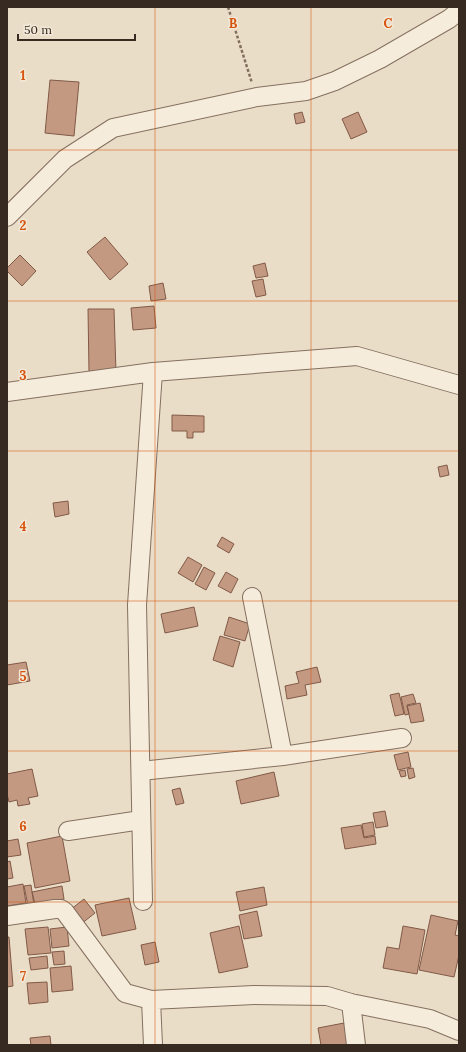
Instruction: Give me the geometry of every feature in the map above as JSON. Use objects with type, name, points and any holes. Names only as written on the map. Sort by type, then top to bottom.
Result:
[{"type":"street","points":[[7,217],[65,159],[113,128],[257,96],[306,91],[335,81],[380,58],[459,11]]},
{"type":"street","points":[[7,392],[153,372],[357,356],[459,385]]},
{"type":"street","points":[[143,901],[137,605],[153,372]]},
{"type":"street","points":[[252,597],[284,756]]},
{"type":"street","points":[[141,771],[284,756],[402,738]]},
{"type":"street","points":[[68,831],[142,820]]},
{"type":"street","points":[[7,916],[61,909],[65,912],[126,993],[151,1000],[254,995],[327,996],[352,1003],[430,1019],[459,1031]]},
{"type":"street","points":[[151,1000],[153,1045]]},
{"type":"street","points":[[352,1003],[356,1045]]},
{"type":"path","points":[[228,7],[257,96]]},
{"type":"building","points":[[50,80],[79,82],[74,136],[45,133]]},
{"type":"building","points":[[302,112],[305,122],[296,124],[294,114]]},
{"type":"building","points":[[358,112],[367,132],[351,139],[342,119]]},
{"type":"building","points":[[105,237],[128,264],[110,280],[87,252]]},
{"type":"building","points":[[20,255],[36,271],[22,286],[7,271],[7,268]]},
{"type":"building","points":[[265,263],[268,276],[256,278],[253,266]]},
{"type":"building","points":[[263,279],[266,295],[256,297],[252,281]]},
{"type":"building","points":[[163,283],[166,299],[151,301],[149,286]]},
{"type":"building","points":[[154,306],[156,328],[133,330],[131,308]]},
{"type":"building","points":[[88,309],[114,309],[116,373],[89,373]]},
{"type":"building","points":[[172,415],[204,416],[204,432],[193,432],[193,438],[187,438],[187,431],[172,431]]},
{"type":"building","points":[[447,465],[449,475],[440,477],[438,467]]},
{"type":"building","points":[[68,501],[69,514],[55,517],[53,503]]},
{"type":"building","points":[[222,537],[234,544],[229,553],[217,546]]},
{"type":"building","points":[[188,557],[202,565],[193,582],[178,573]]},
{"type":"building","points":[[204,567],[215,573],[206,590],[195,584]]},
{"type":"building","points":[[226,572],[238,579],[231,593],[218,586]]},
{"type":"building","points":[[194,607],[198,626],[165,633],[161,614]]},
{"type":"building","points":[[229,617],[250,624],[245,641],[224,635]]},
{"type":"building","points":[[220,636],[240,642],[233,667],[213,660]]},
{"type":"building","points":[[26,662],[30,681],[7,685],[7,665]]},
{"type":"building","points":[[317,667],[321,682],[305,685],[307,695],[287,699],[285,686],[299,683],[296,672]]},
{"type":"building","points":[[399,693],[404,714],[395,716],[390,695]]},
{"type":"building","points":[[413,694],[416,703],[407,705],[409,714],[405,715],[401,697]]},
{"type":"building","points":[[420,703],[424,721],[411,723],[407,706]]},
{"type":"building","points":[[408,752],[411,767],[398,770],[394,755]]},
{"type":"building","points":[[413,768],[415,777],[409,779],[407,769]]},
{"type":"building","points":[[32,769],[38,796],[28,798],[30,804],[18,806],[17,800],[9,802],[7,794],[7,774]]},
{"type":"building","points":[[405,770],[406,776],[401,777],[399,771]]},
{"type":"building","points":[[274,772],[279,796],[241,804],[236,781]]},
{"type":"building","points":[[180,788],[184,803],[176,805],[172,790]]},
{"type":"building","points":[[385,811],[388,826],[376,828],[373,813]]},
{"type":"building","points":[[373,822],[375,835],[364,837],[362,824]]},
{"type":"building","points":[[361,825],[364,838],[375,836],[376,844],[345,849],[341,828]]},
{"type":"building","points":[[62,836],[70,881],[35,888],[27,843]]},
{"type":"building","points":[[18,839],[21,855],[7,857],[7,841]]},
{"type":"building","points":[[10,861],[13,878],[7,879],[7,862]]},
{"type":"building","points":[[23,884],[26,903],[7,906],[7,887]]},
{"type":"building","points":[[31,885],[34,905],[28,906],[24,886]]},
{"type":"building","points":[[62,886],[64,899],[35,904],[32,892]]},
{"type":"building","points":[[264,887],[267,905],[240,911],[236,892]]},
{"type":"building","points":[[129,898],[136,929],[102,936],[95,905]]},
{"type":"building","points":[[84,899],[95,913],[81,924],[70,910]]},
{"type":"building","points":[[257,911],[262,936],[244,939],[239,915]]},
{"type":"building","points":[[431,915],[458,921],[455,935],[459,936],[459,955],[454,977],[419,970]]},
{"type":"building","points":[[239,926],[248,967],[219,973],[210,933]]},
{"type":"building","points":[[403,926],[425,930],[417,974],[383,968],[387,947],[399,949]]},
{"type":"building","points":[[48,927],[51,953],[28,955],[25,929]]},
{"type":"building","points":[[67,927],[69,946],[52,948],[50,929]]},
{"type":"building","points":[[7,937],[9,937],[13,986],[7,987]]},
{"type":"building","points":[[155,942],[159,962],[145,965],[141,945]]},
{"type":"building","points":[[64,951],[65,964],[54,965],[52,952]]},
{"type":"building","points":[[47,956],[48,968],[31,970],[29,958]]},
{"type":"building","points":[[71,966],[73,990],[52,992],[50,968]]},
{"type":"building","points":[[47,982],[48,1002],[29,1004],[27,983]]},
{"type":"building","points":[[344,1023],[348,1045],[321,1045],[318,1028]]},
{"type":"building","points":[[50,1036],[51,1045],[31,1045],[30,1038]]}]
